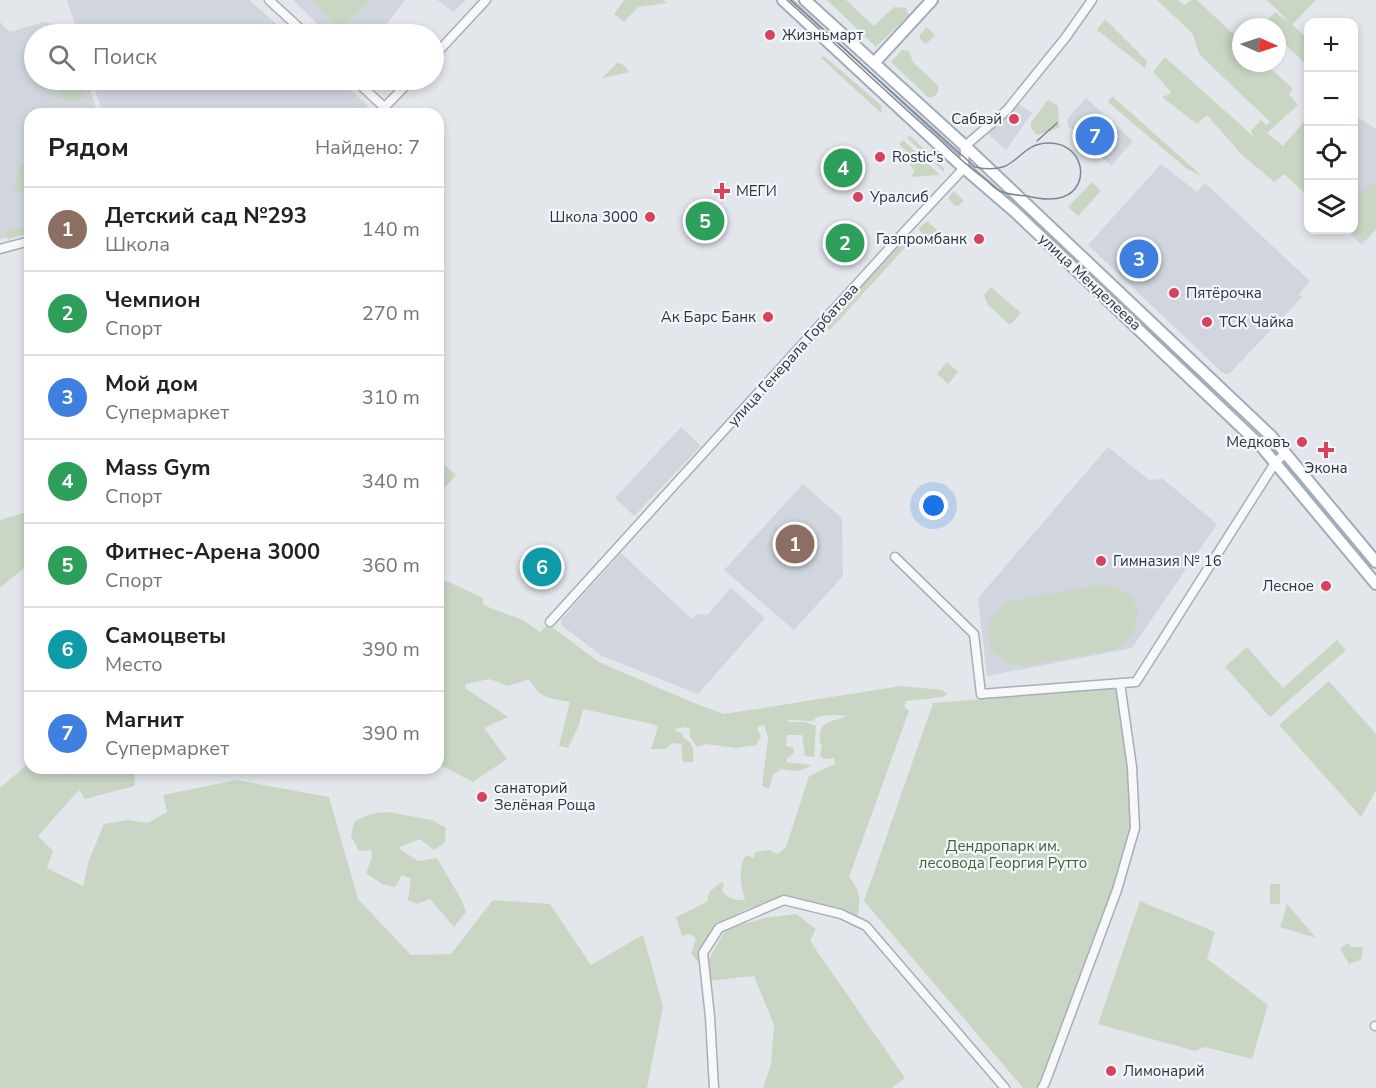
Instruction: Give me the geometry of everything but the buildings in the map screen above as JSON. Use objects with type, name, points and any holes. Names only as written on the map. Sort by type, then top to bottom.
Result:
[{"type":"main road","name":"улица Менделеева","points":[[783,0],[964,168],[1015,212],[1261,446],[1376,584]]},
{"type":"main road","name":"улица Менделеева","points":[[805,0],[965,146],[1270,436],[1376,562]]},
{"type":"main road","points":[[875,62],[932,0]]},
{"type":"street","points":[[269,0],[295,24]]},
{"type":"street","points":[[444,45],[486,0]]},
{"type":"street","points":[[964,168],[965,146],[1007,110],[1066,37],[1092,0]]},
{"type":"street","points":[[363,90],[378,108]]},
{"type":"street","points":[[384,108],[401,90]]},
{"type":"street","name":"улица Генерала Горбатова","points":[[550,622],[964,168]]},
{"type":"street","points":[[0,249],[24,243]]},
{"type":"street","points":[[895,557],[974,634],[981,694],[1136,682],[1275,463],[1285,453]]},
{"type":"street","points":[[1042,1088],[1046,1083],[1117,890],[1135,828],[1132,767],[1120,683]]},
{"type":"street","points":[[714,1088],[703,952],[719,928],[784,900],[841,914],[866,926],[1005,1088]]},
{"type":"shaded area","points":[[67,0],[249,0],[277,24],[75,24]]},
{"type":"shaded area","points":[[293,0],[405,0],[387,24],[318,24]]},
{"type":"shaded area","points":[[437,0],[465,0],[454,12]]},
{"type":"shaded area","points":[[0,21],[10,32],[24,28],[24,90],[90,90],[96,108],[24,108],[24,234],[0,239]]},
{"type":"shaded area","points":[[95,90],[351,90],[368,105],[366,108],[101,108]]},
{"type":"shaded area","points":[[1086,98],[1133,141],[1111,166],[1068,126],[1067,119]]},
{"type":"shaded area","points":[[1016,102],[1032,113],[1006,150],[988,134]]},
{"type":"shaded area","points":[[1358,118],[1376,129],[1376,229],[1362,245],[1350,234],[1358,234]]},
{"type":"shaded area","points":[[1161,164],[1197,192],[1205,183],[1310,281],[1299,294],[1302,297],[1229,374],[1224,374],[1088,245]]},
{"type":"shaded area","points":[[681,427],[701,446],[634,516],[615,498]]},
{"type":"shaded area","name":"Гимназия № 16","points":[[1108,447],[1149,480],[1163,479],[1217,524],[1132,648],[987,676],[978,598]]},
{"type":"shaded area","points":[[803,484],[842,518],[843,576],[794,630],[724,570]]},
{"type":"shaded area","points":[[621,553],[692,619],[696,614],[707,615],[731,588],[765,618],[698,694],[602,656],[561,625],[561,620]]},
{"type":"green space","points":[[312,0],[370,1],[346,24],[334,24]]},
{"type":"green space","points":[[624,0],[663,0],[667,3],[638,7],[624,22],[614,14]]},
{"type":"green space","points":[[827,0],[846,0],[874,26],[894,7],[906,8],[909,15],[876,47]]},
{"type":"green space","points":[[1157,0],[1178,0],[1184,5],[1197,0],[1232,33],[1232,72],[1275,72],[1293,89],[1289,94],[1298,105],[1267,133],[1283,146],[1304,122],[1304,192],[1284,174],[1274,182],[1242,155],[1207,115],[1197,124],[1162,97],[1172,93],[1153,72],[1165,57],[1254,137],[1251,131],[1261,120],[1267,125],[1272,118],[1269,121],[1199,54],[1193,34]]},
{"type":"green space","points":[[1267,0],[1316,0],[1292,25],[1304,35],[1304,62],[1286,45],[1286,20],[1290,23]]},
{"type":"green space","points":[[1275,12],[1283,18],[1270,18]]},
{"type":"green space","points":[[1105,19],[1147,61],[1145,68],[1097,30]]},
{"type":"green space","points":[[926,27],[935,35],[926,44],[920,39],[920,35]]},
{"type":"green space","points":[[902,50],[909,51],[913,62],[938,86],[938,93],[935,96],[928,97],[891,62]]},
{"type":"green space","points":[[824,56],[882,106],[881,113],[821,58]]},
{"type":"green space","points":[[617,63],[622,64],[630,72],[602,78]]},
{"type":"green space","points":[[59,90],[84,90],[77,103],[62,98]]},
{"type":"green space","points":[[1112,96],[1202,176],[1187,169],[1108,102]]},
{"type":"green space","points":[[1048,100],[1058,106],[1059,128],[1037,135],[1031,128],[1031,122]]},
{"type":"green space","points":[[910,136],[944,168],[944,172],[907,138]]},
{"type":"green space","points":[[903,140],[940,175],[910,177],[915,171],[910,164],[914,159],[899,144]]},
{"type":"green space","points":[[21,164],[24,165],[24,192],[16,190],[13,186]]},
{"type":"green space","points":[[1092,182],[1101,191],[1078,216],[1068,207]]},
{"type":"green space","points":[[1376,182],[1376,229],[1366,240],[1354,234],[1358,234],[1358,189],[1363,191]]},
{"type":"green space","points":[[954,191],[964,201],[958,206],[955,206],[948,198]]},
{"type":"green space","points":[[927,221],[937,230],[927,240],[919,230]]},
{"type":"green space","points":[[24,228],[24,235],[8,239],[5,235],[8,230]]},
{"type":"green space","points":[[906,238],[910,242],[830,330],[825,326]]},
{"type":"green space","points":[[991,287],[1021,313],[1010,325],[988,305],[984,295]]},
{"type":"green space","points":[[947,362],[958,372],[948,384],[937,374]]},
{"type":"green space","points":[[444,464],[456,475],[444,489]]},
{"type":"green space","points":[[24,513],[24,568],[0,588],[0,520]]},
{"type":"green space","points":[[444,580],[483,598],[483,605],[523,620],[540,632],[548,624],[599,662],[724,714],[901,686],[942,690],[947,694],[943,697],[906,701],[904,707],[909,711],[849,877],[859,897],[857,919],[782,898],[747,909],[719,923],[698,962],[691,954],[696,938],[689,934],[682,936],[676,917],[707,902],[709,892],[722,882],[724,886],[722,890],[726,895],[745,900],[741,883],[743,860],[746,855],[754,858],[755,852],[769,850],[778,854],[786,847],[809,776],[835,764],[834,758],[823,759],[820,755],[821,729],[826,723],[847,716],[824,716],[812,721],[788,720],[788,722],[805,722],[816,726],[814,757],[805,756],[802,735],[787,735],[786,746],[794,748],[793,754],[787,758],[786,762],[811,765],[793,771],[781,769],[773,775],[769,789],[762,786],[768,738],[764,725],[757,727],[761,737],[756,745],[737,748],[705,744],[697,747],[690,737],[690,729],[684,727],[675,729],[683,733],[683,737],[692,747],[693,762],[683,762],[681,744],[672,743],[665,749],[651,749],[658,727],[583,709],[579,725],[568,748],[559,746],[570,702],[541,694],[529,679],[508,686],[489,679],[466,684],[465,688],[508,717],[484,728],[507,759],[473,782],[444,767]]},
{"type":"green space","points":[[1098,585],[1113,586],[1122,590],[1135,603],[1137,620],[1135,628],[1124,643],[1116,649],[1025,666],[1001,659],[994,651],[989,642],[990,621],[996,611],[1007,602]]},
{"type":"green space","points":[[1337,640],[1346,650],[1270,717],[1225,667],[1247,647],[1283,688]]},
{"type":"green space","points":[[1329,681],[1376,734],[1376,790],[1361,817],[1279,725]]},
{"type":"green space","name":"Дендропарк им. лесовода Георгия Рутто","points":[[1117,688],[1129,766],[1132,829],[1114,889],[1041,1088],[1023,1088],[864,901],[933,703]]},
{"type":"green space","points":[[24,767],[24,774],[134,774],[135,786],[85,799],[79,790],[38,836],[53,851],[47,868],[83,886],[89,860],[104,824],[129,820],[148,823],[167,812],[163,795],[237,780],[329,797],[358,899],[411,955],[451,954],[493,900],[550,904],[591,965],[643,935],[663,1006],[647,1088],[0,1088],[0,788]]},
{"type":"green space","points":[[387,812],[432,820],[446,828],[445,842],[434,850],[420,839],[398,848],[418,861],[437,858],[466,912],[454,927],[430,899],[417,904],[408,900],[411,879],[402,875],[395,887],[382,884],[366,873],[372,858],[371,850],[359,851],[351,836],[354,822],[370,815]]},
{"type":"green space","points":[[1270,884],[1280,884],[1280,904],[1270,904]]},
{"type":"green space","points":[[1140,901],[1215,932],[1207,959],[1268,1005],[1252,1059],[1205,1047],[1195,1051],[1098,1024]]},
{"type":"green space","points":[[1287,904],[1316,938],[1280,927]]},
{"type":"green space","points":[[796,914],[816,929],[810,941],[905,1078],[892,1088],[763,1088],[771,1064],[774,1025],[754,976],[707,981],[710,957],[726,929],[765,918]]},
{"type":"green space","points":[[1348,943],[1351,947],[1363,947],[1361,960],[1349,964],[1340,949]]},
{"type":"tram line","points":[[787,0],[955,154],[998,190],[1040,199],[1054,199],[1072,192],[1078,184],[1080,166],[1076,157],[1070,150],[1048,143],[1029,149],[1001,168],[975,167],[790,0]]},
{"type":"tram line","points":[[1037,141],[1057,123]]},
{"type":"place","name":"Жизньмарт","points":[[770,35]]},
{"type":"place","name":"Сабвэй","points":[[1014,119]]},
{"type":"place","name":"Магнит","points":[[1095,136]]},
{"type":"place","name":"Rostic's","points":[[880,157]]},
{"type":"place","name":"Mass Gym","points":[[843,168]]},
{"type":"place","name":"МЕГИ","points":[[722,191]]},
{"type":"place","name":"Уралсиб","points":[[858,197]]},
{"type":"place","name":"Школа 3000","points":[[650,217]]},
{"type":"place","name":"Фитнес-Арена 3000","points":[[705,221]]},
{"type":"place","name":"Газпромбанк","points":[[979,239]]},
{"type":"place","name":"Чемпион","points":[[845,243]]},
{"type":"place","name":"Мой дом","points":[[1139,259]]},
{"type":"place","name":"Пятёрочка","points":[[1174,293]]},
{"type":"place","name":"Ак Барс Банк","points":[[768,317]]},
{"type":"place","name":"ТСК Чайка","points":[[1207,322]]},
{"type":"place","name":"Медковъ","points":[[1302,442]]},
{"type":"place","name":"Экона","points":[[1326,450]]},
{"type":"place","name":"Детский сад №293","points":[[795,544]]},
{"type":"place","name":"Гимназия № 16","points":[[1101,561]]},
{"type":"place","name":"Самоцветы","points":[[542,567]]},
{"type":"place","name":"Лесное","points":[[1326,586]]},
{"type":"place","name":"санаторий Зелёная Роща","points":[[482,797]]},
{"type":"place","name":"Лимонарий","points":[[1111,1071]]}]
